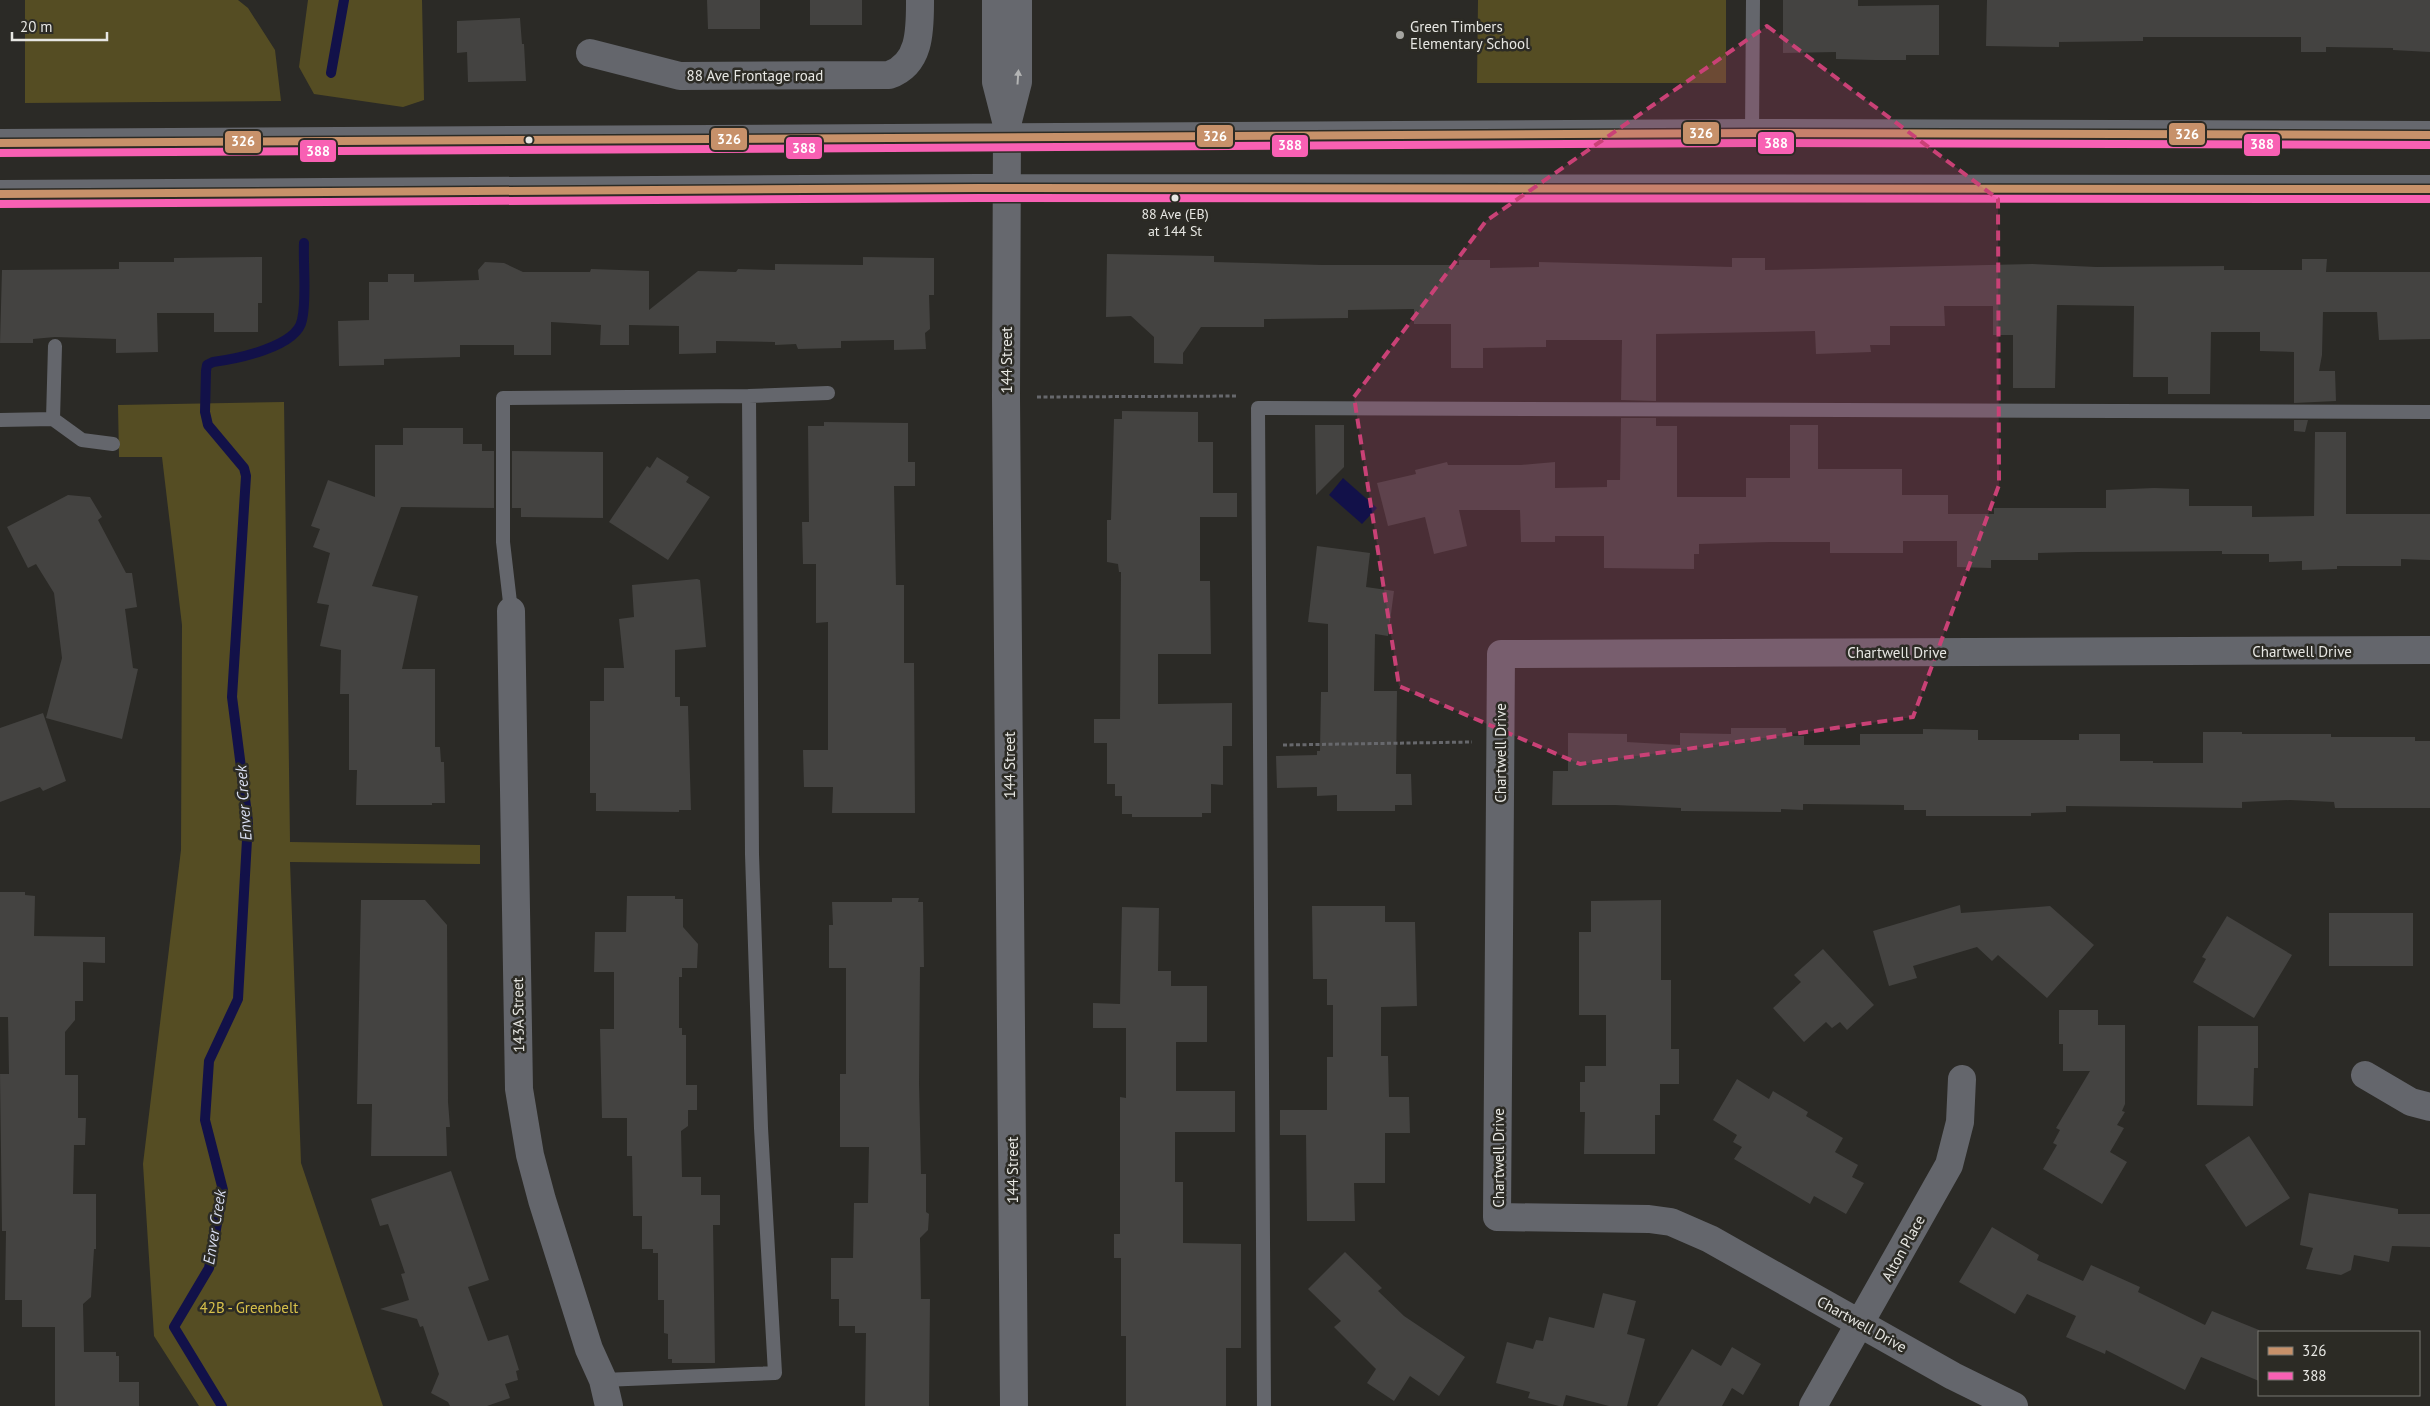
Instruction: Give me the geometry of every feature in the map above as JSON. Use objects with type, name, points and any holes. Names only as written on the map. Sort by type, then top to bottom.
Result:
[{"type":"main road","name":"144 Street","points":[[996,0],[996,82],[1007,130]]},
{"type":"main road","name":"144 Street","points":[[1014,1406],[1006,397],[1007,130],[1018,82],[1018,0]]},
{"type":"main road","points":[[0,142],[1007,130],[2430,135]]},
{"type":"main road","points":[[0,194],[1007,188],[2430,189]]},
{"type":"street","name":"88 Ave Frontage road","points":[[590,53],[680,76],[888,75],[900,71],[914,54],[920,36],[920,0]]},
{"type":"street","name":"143A Street","points":[[511,610],[519,1089],[530,1155],[542,1200],[589,1349],[606,1393]]},
{"type":"street","name":"Chartwell Drive","points":[[2014,1406],[1953,1376],[1710,1239],[1671,1222],[1628,1218],[1497,1217],[1501,654],[2430,650]]},
{"type":"street","points":[[2365,1075],[2411,1102],[2430,1107]]},
{"type":"street","name":"Alton Place","points":[[1813,1406],[1861,1324],[1948,1165],[1960,1122],[1962,1079]]},
{"type":"lane","points":[[1752,133],[1753,0]]},
{"type":"lane","points":[[53,419],[54,346]]},
{"type":"lane","points":[[511,610],[503,542],[503,398],[749,396],[828,393]]},
{"type":"lane","points":[[606,1393],[775,1372],[761,1128],[752,854],[749,396]]},
{"type":"lane","points":[[1264,1406],[1258,408],[2430,412]]},
{"type":"lane","points":[[0,420],[53,419],[82,440],[113,444]]},
{"type":"path","points":[[1006,397],[1238,396],[1258,408]]},
{"type":"path","points":[[1260,745],[1500,741]]},
{"type":"highlighted area","points":[[1767,26],[1998,199],[1999,485],[1913,717],[1580,764],[1399,686],[1354,397],[1486,221]]},
{"type":"green space","points":[[25,0],[238,0],[248,8],[275,50],[281,101],[25,103]]},
{"type":"green space","points":[[308,0],[422,0],[424,100],[403,107],[314,94],[299,67]]},
{"type":"green space","points":[[1478,0],[1726,0],[1726,83],[1477,83]]},
{"type":"green space","name":"42B - Greenbelt","points":[[284,402],[290,842],[480,845],[480,864],[290,862],[301,1163],[383,1406],[199,1406],[154,1336],[143,1164],[181,850],[182,625],[162,457],[119,457],[118,405]]},
{"type":"shaded area","points":[[1343,478],[1377,508],[1362,524],[1329,495]]},
{"type":"building","points":[[707,0],[760,0],[760,29],[708,29]]},
{"type":"building","points":[[810,0],[862,0],[862,25],[810,25]]},
{"type":"building","points":[[1783,0],[1858,0],[1858,6],[1939,5],[1939,55],[1906,55],[1906,60],[1875,60],[1836,59],[1836,52],[1783,53]]},
{"type":"building","points":[[1987,0],[2430,0],[2430,52],[2393,50],[2393,48],[2326,47],[2326,52],[2301,52],[2301,37],[2143,37],[2143,41],[2059,42],[2059,47],[1986,46]]},
{"type":"building","points":[[520,18],[522,44],[524,44],[526,81],[468,82],[467,52],[457,53],[457,21]]},
{"type":"building","points":[[1107,254],[1214,256],[1214,262],[1322,265],[1459,265],[1459,260],[1490,260],[1490,268],[1539,267],[1539,262],[1732,267],[1732,258],[1765,258],[1765,270],[2032,264],[2096,267],[2224,266],[2224,270],[2302,270],[2302,259],[2327,259],[2326,272],[2430,272],[2430,339],[2379,340],[2377,312],[2323,312],[2322,355],[2319,371],[2335,371],[2336,401],[2294,403],[2294,352],[2260,351],[2260,332],[2211,332],[2210,394],[2168,394],[2168,377],[2133,377],[2134,306],[2057,305],[2055,388],[2013,388],[2013,335],[1993,335],[1993,306],[1944,306],[1945,326],[1890,326],[1890,345],[1870,345],[1871,352],[1816,354],[1815,331],[1656,334],[1656,401],[1621,400],[1622,340],[1546,340],[1546,347],[1483,348],[1483,368],[1451,368],[1451,324],[1414,324],[1414,309],[1348,310],[1348,318],[1264,319],[1264,327],[1201,327],[1183,353],[1183,364],[1154,363],[1154,337],[1131,316],[1106,317]]},
{"type":"building","points":[[262,257],[262,303],[258,303],[258,332],[214,332],[214,313],[157,313],[158,352],[116,353],[116,339],[55,337],[33,339],[33,343],[0,343],[2,270],[119,269],[119,262],[174,262],[174,258]]},
{"type":"building","points":[[863,257],[934,258],[934,295],[929,295],[930,329],[925,333],[926,349],[894,350],[894,340],[841,341],[841,348],[798,349],[796,344],[775,345],[775,342],[716,341],[716,353],[679,354],[679,326],[629,325],[629,345],[600,345],[601,325],[551,322],[551,355],[514,355],[514,345],[460,345],[460,357],[384,359],[384,365],[339,366],[338,321],[369,320],[369,282],[388,282],[388,274],[414,274],[414,282],[479,280],[478,270],[485,262],[504,263],[523,272],[590,272],[591,269],[649,271],[649,310],[698,271],[775,270],[775,264],[863,265]]},
{"type":"building","points":[[1122,411],[1198,412],[1198,442],[1213,442],[1213,493],[1237,493],[1237,517],[1200,517],[1200,581],[1210,581],[1211,654],[1158,654],[1158,704],[1232,703],[1232,746],[1223,746],[1223,785],[1211,784],[1211,813],[1202,813],[1202,817],[1132,817],[1132,814],[1122,814],[1122,796],[1115,796],[1115,784],[1107,784],[1107,743],[1094,743],[1094,719],[1120,719],[1121,572],[1119,572],[1118,564],[1107,562],[1107,520],[1111,520],[1114,419],[1122,419]]},
{"type":"building","points":[[1621,418],[1656,418],[1656,426],[1677,426],[1677,497],[1746,497],[1746,478],[1790,478],[1790,425],[1818,425],[1818,469],[1902,469],[1902,495],[1948,495],[1948,514],[1994,514],[1994,508],[2106,508],[2106,490],[2154,488],[2189,489],[2189,506],[2252,506],[2252,517],[2314,516],[2315,432],[2346,432],[2346,514],[2430,514],[2430,560],[2401,559],[2401,566],[2337,566],[2337,569],[2302,570],[2302,561],[2269,562],[2269,554],[2222,554],[2222,551],[2079,552],[2038,553],[2038,560],[1991,560],[1991,568],[1957,567],[1957,541],[1903,541],[1903,553],[1830,553],[1830,542],[1770,542],[1699,544],[1699,554],[1694,554],[1694,569],[1604,568],[1604,536],[1555,536],[1555,542],[1521,542],[1520,510],[1459,510],[1467,546],[1434,554],[1425,517],[1388,526],[1377,483],[1416,474],[1415,470],[1447,462],[1448,465],[1521,465],[1555,462],[1555,488],[1607,487],[1607,480],[1620,480]]},
{"type":"building","points":[[2294,420],[2308,420],[2305,432],[2294,431]]},
{"type":"building","points":[[824,422],[908,423],[908,462],[915,462],[915,486],[894,486],[896,585],[904,585],[904,663],[914,663],[915,813],[832,813],[833,787],[804,787],[803,750],[828,750],[828,622],[816,623],[816,564],[803,564],[802,522],[809,522],[808,426],[824,426]]},
{"type":"building","points":[[1315,425],[1344,425],[1344,467],[1316,495]]},
{"type":"building","points":[[403,428],[463,428],[463,444],[482,444],[482,451],[494,451],[494,508],[401,507],[372,586],[418,596],[402,669],[435,669],[435,747],[440,747],[441,762],[444,762],[445,803],[432,803],[432,805],[356,805],[357,770],[349,770],[349,694],[340,694],[341,650],[320,646],[329,605],[317,603],[330,553],[313,547],[320,529],[311,526],[328,480],[375,497],[375,445],[403,445]]},
{"type":"building","points":[[512,451],[603,452],[603,518],[521,517],[521,508],[512,508]]},
{"type":"building","points":[[657,457],[689,477],[686,482],[710,497],[668,560],[609,522],[647,466],[650,468]]},
{"type":"building","points":[[68,495],[90,497],[102,517],[98,520],[126,573],[132,573],[137,607],[125,609],[133,668],[138,669],[122,739],[46,718],[62,658],[54,593],[36,564],[28,568],[7,527]]},
{"type":"building","points":[[1317,546],[1370,553],[1366,587],[1394,591],[1388,636],[1375,634],[1374,691],[1397,691],[1396,774],[1411,774],[1412,805],[1395,805],[1395,811],[1337,811],[1337,795],[1317,796],[1317,787],[1277,788],[1276,756],[1317,755],[1317,751],[1320,751],[1321,692],[1328,692],[1328,624],[1308,622]]},
{"type":"building","points":[[700,580],[706,647],[675,650],[675,697],[680,697],[680,706],[688,706],[691,810],[679,810],[679,812],[596,811],[596,793],[590,793],[590,701],[604,701],[604,668],[624,668],[619,619],[634,617],[632,585]]},
{"type":"building","points":[[43,713],[66,781],[43,791],[40,787],[0,802],[0,728]]},
{"type":"building","points":[[1731,728],[1786,728],[1787,736],[1804,736],[1804,745],[1860,745],[1860,734],[1923,734],[1923,729],[1978,730],[1978,740],[2079,740],[2079,734],[2120,734],[2120,761],[2153,761],[2153,763],[2203,763],[2203,732],[2331,734],[2331,737],[2415,737],[2415,741],[2430,741],[2430,808],[2335,808],[2334,802],[2290,800],[2242,802],[2242,808],[2066,806],[2066,812],[2031,813],[2031,816],[1926,816],[1926,810],[1904,810],[1904,805],[1803,804],[1803,810],[1781,809],[1781,812],[1681,811],[1681,808],[1552,805],[1553,771],[1568,771],[1568,733],[1627,734],[1627,742],[1680,745],[1680,733],[1731,734]]},
{"type":"building","points":[[0,892],[25,892],[25,895],[35,896],[34,936],[105,937],[105,963],[83,962],[83,1001],[75,1001],[75,1020],[65,1032],[65,1075],[78,1075],[78,1118],[86,1118],[85,1145],[74,1145],[73,1194],[96,1194],[96,1249],[94,1249],[91,1297],[83,1304],[84,1352],[116,1352],[116,1356],[119,1356],[119,1382],[139,1382],[139,1406],[55,1406],[55,1327],[22,1327],[22,1300],[5,1300],[6,1231],[2,1231],[0,1074],[9,1074],[8,1017],[0,1017]]},
{"type":"building","points":[[627,896],[675,896],[675,899],[683,899],[683,927],[698,944],[697,968],[682,968],[682,977],[679,977],[679,1028],[682,1028],[682,1035],[686,1035],[686,1085],[697,1085],[697,1110],[688,1110],[688,1126],[681,1131],[682,1177],[701,1177],[701,1195],[720,1195],[720,1225],[713,1225],[715,1363],[672,1363],[672,1359],[668,1359],[668,1334],[664,1333],[664,1300],[658,1300],[658,1253],[653,1253],[653,1249],[642,1249],[642,1216],[633,1216],[632,1156],[627,1156],[627,1118],[602,1118],[600,1029],[614,1029],[614,972],[594,972],[595,932],[626,932]]},
{"type":"building","points":[[892,898],[919,898],[918,902],[923,902],[924,967],[920,967],[919,1083],[921,1174],[926,1174],[926,1212],[929,1214],[928,1230],[920,1238],[921,1299],[930,1299],[929,1406],[865,1406],[866,1333],[855,1333],[855,1326],[839,1326],[839,1299],[831,1299],[831,1258],[853,1258],[854,1203],[868,1203],[869,1147],[840,1147],[840,1074],[846,1074],[846,968],[829,968],[829,925],[833,925],[832,902],[892,902]]},
{"type":"building","points":[[361,900],[425,900],[447,925],[448,1102],[450,1127],[446,1127],[447,1156],[371,1156],[372,1104],[357,1104]]},
{"type":"building","points":[[1661,900],[1661,980],[1671,980],[1671,1049],[1679,1049],[1679,1084],[1660,1084],[1660,1115],[1655,1115],[1655,1154],[1584,1154],[1585,1112],[1580,1112],[1580,1082],[1585,1082],[1585,1066],[1606,1066],[1606,1015],[1579,1015],[1579,932],[1591,932],[1591,901]]},
{"type":"building","points":[[1960,905],[1961,913],[2050,906],[2094,945],[2047,998],[1998,955],[1992,961],[1977,947],[1913,966],[1917,978],[1889,986],[1873,931]]},
{"type":"building","points":[[1312,906],[1385,906],[1385,922],[1415,922],[1417,1006],[1381,1007],[1381,1056],[1388,1056],[1389,1097],[1409,1097],[1410,1133],[1385,1133],[1385,1183],[1354,1183],[1355,1221],[1307,1221],[1306,1135],[1280,1135],[1280,1110],[1327,1110],[1327,1057],[1333,1057],[1333,1005],[1327,1005],[1327,979],[1313,979]]},
{"type":"building","points":[[1122,907],[1159,908],[1158,971],[1171,971],[1171,986],[1207,986],[1207,1042],[1176,1042],[1176,1091],[1235,1091],[1235,1132],[1175,1132],[1175,1182],[1183,1182],[1183,1243],[1241,1244],[1241,1348],[1226,1348],[1226,1406],[1126,1406],[1126,1336],[1121,1336],[1121,1258],[1114,1258],[1114,1234],[1120,1234],[1120,1097],[1126,1098],[1126,1028],[1093,1028],[1093,1003],[1120,1004]]},
{"type":"building","points":[[2329,913],[2413,913],[2413,966],[2329,966]]},
{"type":"building","points":[[2227,916],[2292,955],[2254,1018],[2193,982],[2206,959],[2202,957]]},
{"type":"building","points":[[1823,949],[1874,1005],[1847,1030],[1840,1022],[1832,1028],[1826,1022],[1804,1042],[1773,1008],[1801,982],[1794,975]]},
{"type":"building","points":[[2059,1010],[2098,1010],[2098,1025],[2125,1025],[2125,1104],[2122,1111],[2125,1112],[2117,1125],[2124,1128],[2110,1152],[2127,1162],[2102,1204],[2043,1169],[2057,1145],[2053,1143],[2060,1130],[2056,1128],[2090,1071],[2063,1071],[2063,1044],[2059,1044]]},
{"type":"building","points":[[2198,1026],[2258,1026],[2258,1068],[2254,1068],[2253,1106],[2197,1105]]},
{"type":"building","points":[[1737,1079],[1769,1099],[1773,1091],[1808,1112],[1806,1116],[1843,1138],[1835,1152],[1858,1165],[1852,1177],[1864,1183],[1846,1214],[1814,1196],[1810,1204],[1734,1159],[1742,1147],[1733,1142],[1737,1135],[1713,1120]]},
{"type":"building","points":[[2249,1136],[2290,1198],[2246,1227],[2205,1165]]},
{"type":"building","points":[[451,1171],[489,1280],[468,1287],[488,1341],[508,1335],[519,1370],[516,1371],[518,1380],[505,1384],[510,1398],[487,1406],[450,1406],[448,1402],[431,1393],[439,1374],[423,1326],[420,1327],[417,1319],[380,1309],[409,1300],[401,1274],[405,1273],[388,1224],[380,1226],[371,1199]]},
{"type":"building","points":[[2309,1193],[2398,1209],[2398,1214],[2430,1214],[2430,1247],[2392,1246],[2389,1262],[2354,1255],[2351,1270],[2341,1275],[2306,1269],[2313,1248],[2300,1245]]},
{"type":"building","points":[[1992,1227],[2039,1255],[2037,1260],[2083,1281],[2091,1265],[2140,1287],[2138,1292],[2205,1325],[2212,1311],[2259,1330],[2258,1381],[2201,1357],[2185,1390],[2106,1350],[2105,1354],[2066,1337],[2076,1316],[2027,1294],[2015,1314],[1959,1282]]},
{"type":"building","points":[[1345,1252],[1382,1288],[1378,1291],[1404,1316],[1465,1357],[1439,1396],[1410,1376],[1394,1401],[1367,1383],[1376,1369],[1334,1327],[1341,1321],[1308,1289]]},
{"type":"building","points":[[1603,1293],[1636,1301],[1627,1334],[1645,1339],[1627,1406],[1609,1406],[1566,1395],[1563,1406],[1559,1406],[1528,1398],[1530,1392],[1496,1383],[1507,1342],[1533,1349],[1536,1340],[1543,1341],[1549,1317],[1594,1328]]},
{"type":"building","points":[[1732,1347],[1761,1364],[1743,1395],[1732,1388],[1722,1406],[1657,1406],[1692,1349],[1721,1366]]},
{"type":"waterway","name":"Enver Creek","points":[[331,73],[344,0]]},
{"type":"waterway","name":"Enver Creek","points":[[222,1406],[174,1327],[209,1268],[223,1190],[205,1120],[209,1061],[238,999],[248,822],[232,697],[246,476],[244,468],[208,425],[205,412],[206,371],[207,365],[213,362],[250,355],[278,344],[289,338],[298,329],[302,320],[304,302],[304,243]]},
{"type":"transit line","name":"326","points":[[0,143],[1752,133],[2430,135]]},
{"type":"transit line","name":"388","points":[[0,153],[1752,143],[2430,145]]},
{"type":"transit line","name":"326","points":[[0,194],[978,188],[2430,189]]},
{"type":"transit line","name":"388","points":[[0,204],[978,198],[2430,199]]},
{"type":"place","name":"Green Timbers Elementary School","points":[[1400,35]]},
{"type":"place","name":"88 Ave (EB) at 144 St","points":[[1175,198]]}]
